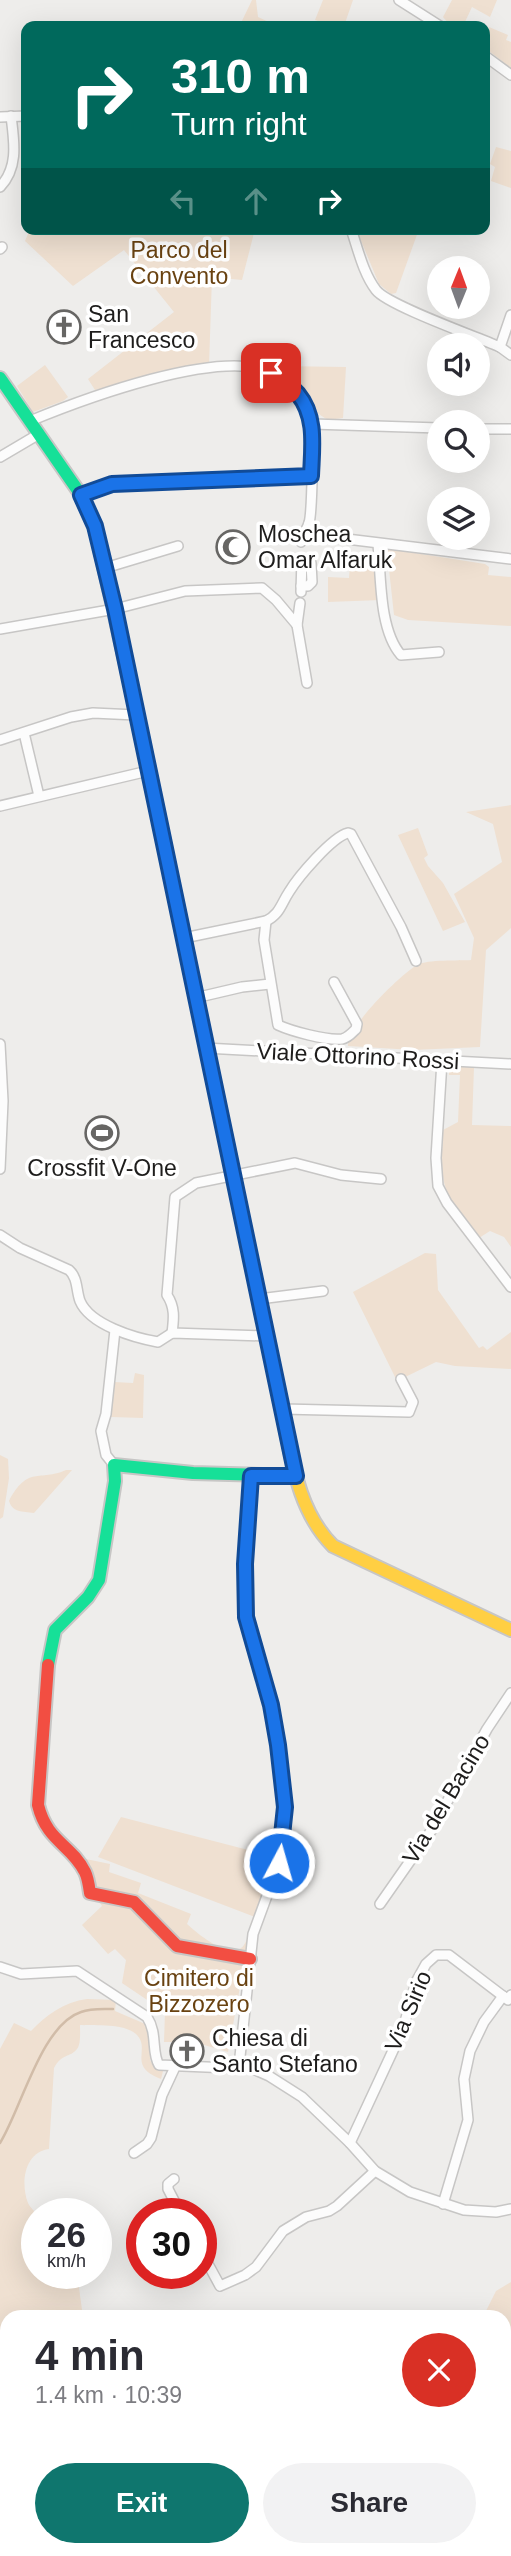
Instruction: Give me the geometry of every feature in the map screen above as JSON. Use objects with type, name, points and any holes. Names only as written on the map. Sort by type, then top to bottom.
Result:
[{"type":"main road","points":[[0,378],[81,495],[95,526],[115,609],[296,1476],[307,1513],[320,1534],[333,1546],[511,1630]]},
{"type":"main road","points":[[250,1959],[177,1946],[134,1902],[90,1894],[86,1873],[77,1860],[51,1835],[37,1805],[47,1665],[55,1630],[88,1597],[99,1580],[115,1481],[114,1465],[193,1473],[296,1476]]},
{"type":"street","points":[[399,0],[432,21]]},
{"type":"street","points":[[490,60],[511,75]]},
{"type":"street","points":[[0,187],[12,166],[15,149],[11,116]]},
{"type":"street","points":[[0,117],[21,116]]},
{"type":"street","points":[[353,235],[369,281],[377,293],[500,347],[511,355]]},
{"type":"street","points":[[500,347],[511,315]]},
{"type":"street","points":[[30,421],[77,401],[177,374],[222,366],[271,373],[297,393],[307,408],[312,424],[309,523],[301,542]]},
{"type":"street","points":[[312,424],[427,428]]},
{"type":"street","points":[[490,429],[511,429]]},
{"type":"street","points":[[0,457],[39,434]]},
{"type":"street","points":[[81,495],[106,485],[311,476]]},
{"type":"street","points":[[309,523],[314,531],[322,536],[511,559]]},
{"type":"street","points":[[378,544],[386,624],[393,646],[401,655],[439,652]]},
{"type":"street","points":[[105,568],[178,546]]},
{"type":"street","points":[[301,589],[302,561]]},
{"type":"street","points":[[0,629],[115,609],[185,591],[262,587],[297,625]]},
{"type":"street","points":[[300,603],[297,625],[307,683]]},
{"type":"street","points":[[0,740],[71,717],[93,713],[136,715]]},
{"type":"street","points":[[24,733],[39,796]]},
{"type":"street","points":[[0,806],[148,771]]},
{"type":"street","points":[[184,938],[265,921],[281,909],[292,887],[333,839],[348,833],[372,871],[416,961]]},
{"type":"street","points":[[265,921],[264,940],[278,1025],[318,1037],[345,1038],[356,1029],[357,1024],[334,982]]},
{"type":"street","points":[[195,998],[270,984]]},
{"type":"street","points":[[0,1044],[0,1169]]},
{"type":"street","name":"Viale Ottorino Rossi","points":[[205,1048],[511,1064]]},
{"type":"street","points":[[442,1061],[436,1157],[438,1186],[447,1203],[511,1287]]},
{"type":"street","points":[[172,1333],[174,1314],[167,1294],[174,1197],[196,1183],[295,1163],[341,1175],[381,1179]]},
{"type":"street","points":[[0,1235],[20,1248],[69,1270],[75,1275],[80,1302],[88,1313],[138,1339],[158,1342],[172,1333],[267,1336]]},
{"type":"street","points":[[259,1299],[323,1292]]},
{"type":"street","points":[[114,1465],[106,1455],[101,1431],[106,1414],[115,1329]]},
{"type":"street","points":[[283,1409],[410,1412],[413,1402],[401,1379]]},
{"type":"street","points":[[239,2067],[253,1934],[279,1863],[285,1807],[271,1709],[246,1617],[245,1564],[251,1476]]},
{"type":"street","name":"Via del Bacino","points":[[380,1904],[431,1831],[491,1723],[511,1693]]},
{"type":"street","name":"Via Sirio","points":[[350,2143],[402,2029],[416,1982],[426,1964],[436,1955],[449,1955],[507,1996],[484,2022],[470,2051],[464,2079],[468,2120],[443,2204]]},
{"type":"street","points":[[0,1967],[21,1974],[77,1971],[147,2017],[152,2024],[156,2043],[155,2059],[159,2065],[253,2069],[270,2076],[302,2097],[375,2171],[410,2192],[464,2210],[496,2212],[511,2209]]},
{"type":"street","points":[[134,2153],[151,2138],[162,2095],[175,2067]]},
{"type":"street","points":[[217,2280],[220,2286],[245,2275],[256,2267],[283,2231],[306,2217],[337,2206],[375,2171]]},
{"type":"street","points":[[173,2198],[168,2184],[174,2179]]},
{"type":"green space","points":[[252,0],[256,0],[258,17],[267,21],[242,21]]},
{"type":"green space","points":[[323,0],[353,0],[346,21],[315,20]]},
{"type":"green space","points":[[452,0],[497,0],[490,17],[472,7],[465,21],[447,21],[443,17]]},
{"type":"green space","points":[[490,27],[508,35],[506,40],[511,42],[511,68],[490,52]]},
{"type":"green space","points":[[496,147],[511,151],[511,188],[491,181],[495,167],[490,164]]},
{"type":"green space","name":"Parco del Convento","points":[[28,235],[253,235],[242,280],[212,277],[209,366],[95,390],[88,379],[174,312],[124,250],[73,286],[25,241]]},
{"type":"green space","points":[[359,235],[417,235],[396,293],[391,294],[379,284]]},
{"type":"green space","points":[[45,365],[68,397],[33,412],[17,386]]},
{"type":"green space","points":[[280,366],[346,367],[343,418],[328,420],[305,403],[291,390]]},
{"type":"green space","points":[[390,549],[485,564],[489,567],[488,575],[511,577],[511,626],[408,620],[394,615],[387,551]]},
{"type":"green space","points":[[376,563],[381,600],[328,602],[328,577],[349,578],[350,565]]},
{"type":"green space","points":[[511,805],[511,928],[486,950],[480,1047],[413,1050],[348,1046],[364,1015],[387,990],[417,965],[435,961],[471,960],[474,938],[454,894],[502,862],[493,824],[466,812]]},
{"type":"green space","points":[[418,828],[428,855],[424,858],[428,866],[443,883],[465,922],[443,931],[398,835]]},
{"type":"green space","points":[[449,1066],[474,1067],[472,1125],[511,1126],[511,1247],[504,1237],[490,1231],[479,1238],[457,1210],[446,1189],[442,1166],[443,1130],[458,1122],[460,1075],[449,1075]]},
{"type":"green space","points":[[425,1253],[436,1254],[438,1290],[479,1348],[483,1346],[487,1350],[511,1332],[511,1369],[455,1366],[436,1362],[397,1381],[353,1292]]},
{"type":"green space","points":[[135,1373],[144,1375],[143,1418],[111,1417],[114,1382],[133,1383]]},
{"type":"green space","points":[[0,1455],[8,1459],[9,1478],[3,1517],[0,1519]]},
{"type":"green space","points":[[72,1470],[34,1513],[13,1508],[9,1501],[22,1483],[34,1476]]},
{"type":"green space","points":[[121,1817],[275,1857],[255,1917],[98,1857]]},
{"type":"green space","points":[[86,1859],[110,1864],[109,1872],[141,1883],[138,1893],[191,1914],[187,1924],[220,1947],[228,1950],[241,1948],[249,1934],[251,1935],[246,1955],[178,1945],[135,1900],[95,1893],[85,1866]]},
{"type":"green space","name":"Cimitero di Bizzozero","points":[[96,1897],[133,1904],[169,1942],[245,1960],[228,2052],[194,2042],[164,2042],[165,2012],[122,1983],[126,1960],[115,1949],[108,1954],[82,1925],[102,1906]]},
{"type":"green space","points":[[87,1999],[116,2000],[115,2011],[150,2026],[153,2043],[150,2060],[155,2068],[163,2071],[161,2079],[145,2069],[140,2040],[131,2030],[80,2025],[77,2049],[60,2060],[54,2068],[49,2149],[34,2156],[26,2169],[27,2198],[21,2198],[21,2289],[79,2289],[82,2310],[0,2310],[0,2049],[14,2023],[31,2031],[56,2010]]},
{"type":"green space","points":[[511,2282],[511,2310],[486,2310],[496,2291]]},
{"type":"waterway","points":[[0,2143],[33,2070],[54,2033],[67,2020],[81,2012],[113,2009]]},
{"type":"traffic: fast","points":[[0,378],[81,495],[95,526],[143,741]]},
{"type":"traffic: fast","points":[[229,1153],[282,1410]]},
{"type":"traffic: fast","points":[[48,1665],[55,1630],[88,1597],[99,1580],[115,1481],[114,1465],[193,1473],[296,1476]]},
{"type":"traffic: slow","points":[[143,741],[229,1153]]},
{"type":"traffic: slow","points":[[282,1410],[293,1465],[304,1500],[321,1532],[333,1546],[511,1630]]},
{"type":"traffic: jam","points":[[48,1665],[38,1805],[47,1827],[85,1872],[90,1893],[134,1902],[177,1946],[250,1959]]},
{"type":"place","name":"San Francesco","points":[[64,327]]},
{"type":"place","name":"Moschea Omar Alfaruk","points":[[233,547]]},
{"type":"place","name":"Crossfit V-One","points":[[102,1133]]},
{"type":"place","name":"Chiesa di Santo Stefano","points":[[187,2051]]},
{"type":"route","points":[[271,373],[297,393],[307,408],[312,424],[311,476],[112,484],[81,495],[95,526],[115,609],[296,1476],[251,1476],[245,1564],[247,1620],[254,1653],[271,1705],[278,1745],[285,1807],[279,1863]]}]
